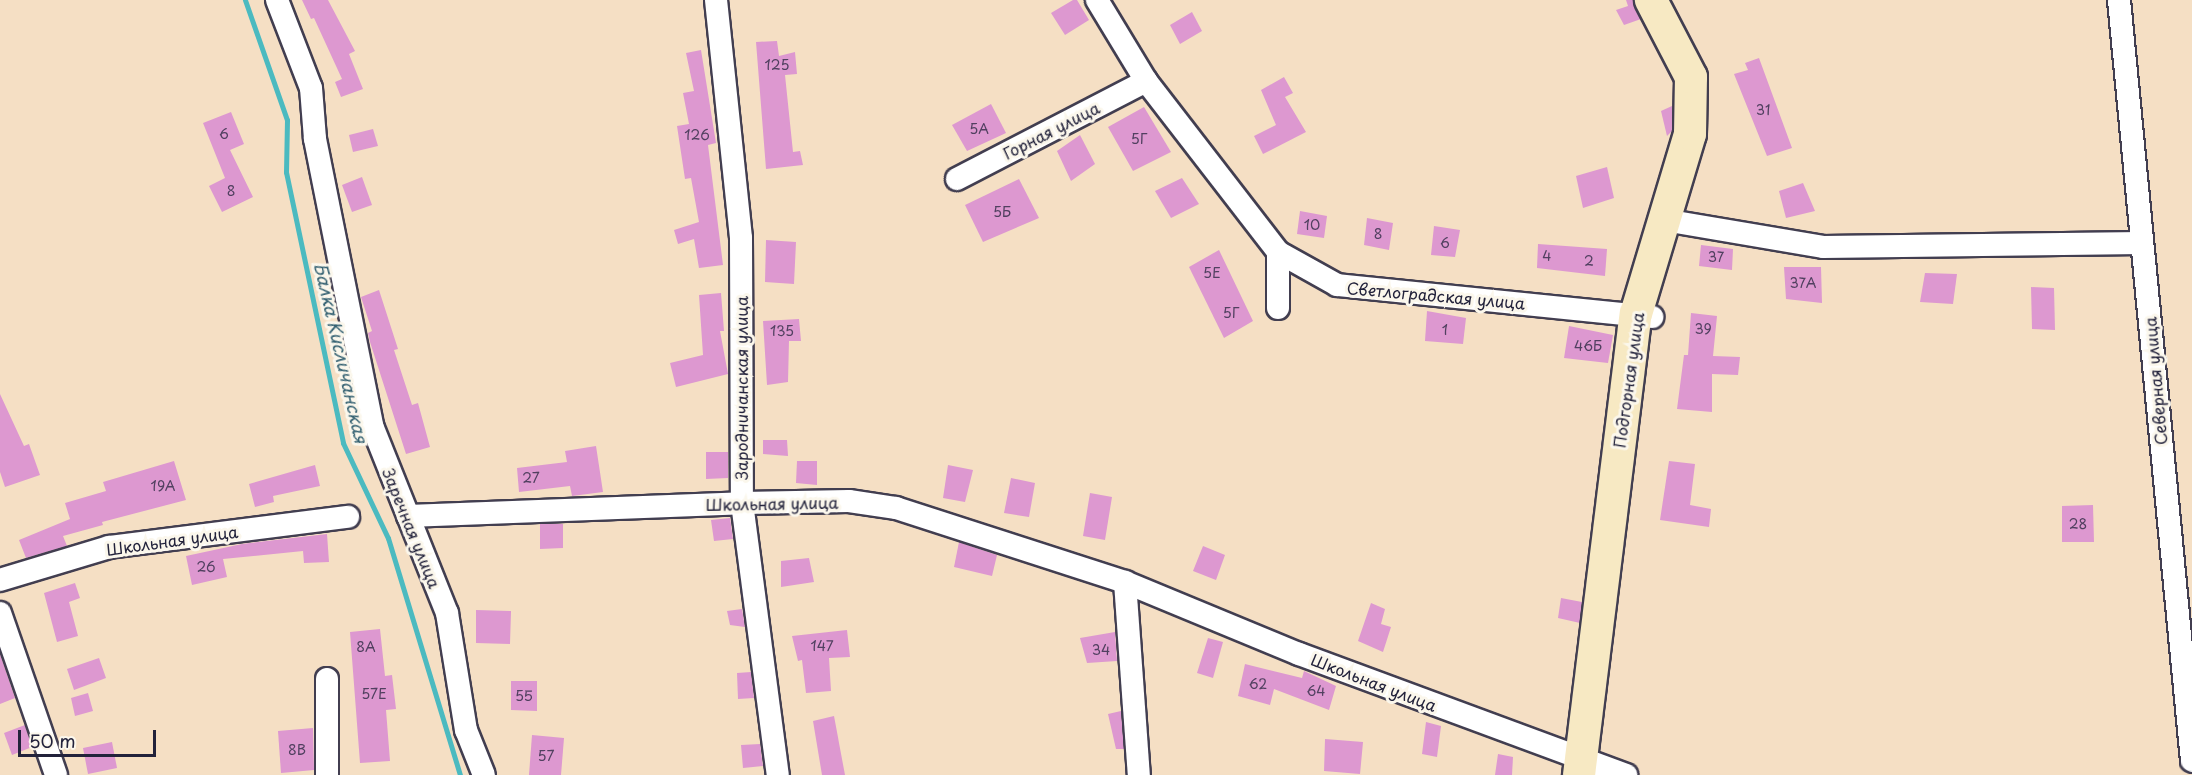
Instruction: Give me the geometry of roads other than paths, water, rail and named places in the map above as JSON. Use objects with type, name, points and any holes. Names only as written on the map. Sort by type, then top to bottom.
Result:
[{"type":"street","name":"Заречная улица","points":[[277,0],[311,88],[315,139],[373,428],[447,613],[466,730],[484,775]]},
{"type":"street","name":"Зародничанская улица","points":[[716,0],[741,238],[742,503],[778,775]]},
{"type":"street","points":[[1097,0],[1146,81]]},
{"type":"street","points":[[1651,0],[1691,77],[1690,134],[1671,221]]},
{"type":"street","points":[[1665,0],[1704,80],[1701,135],[1671,221]]},
{"type":"street","name":"Северная улица","points":[[2119,0],[2192,761]]},
{"type":"street","name":"Светлоградская улица","points":[[1146,81],[1278,252],[1337,285],[1644,315]]},
{"type":"street","name":"Горная улица","points":[[957,179],[1146,81]]},
{"type":"street","points":[[1671,221],[1823,247],[2142,243]]},
{"type":"street","name":"Подгорная улица","points":[[1588,769],[1644,315],[1671,221]]},
{"type":"street","points":[[1278,252],[1278,308]]},
{"type":"street","name":"Школьная улица","points":[[408,516],[849,501],[896,508],[1125,582],[1588,769],[1626,775]]},
{"type":"street","name":"Школьная улица","points":[[0,580],[109,547],[348,517]]},
{"type":"street","points":[[1125,582],[1139,775]]},
{"type":"street","points":[[0,613],[56,775]]},
{"type":"street","points":[[327,679],[327,775]]},
{"type":"waterway","name":"Балка Кисличанская","points":[[245,0],[287,120],[286,172],[343,443],[388,538],[460,775]]}]
